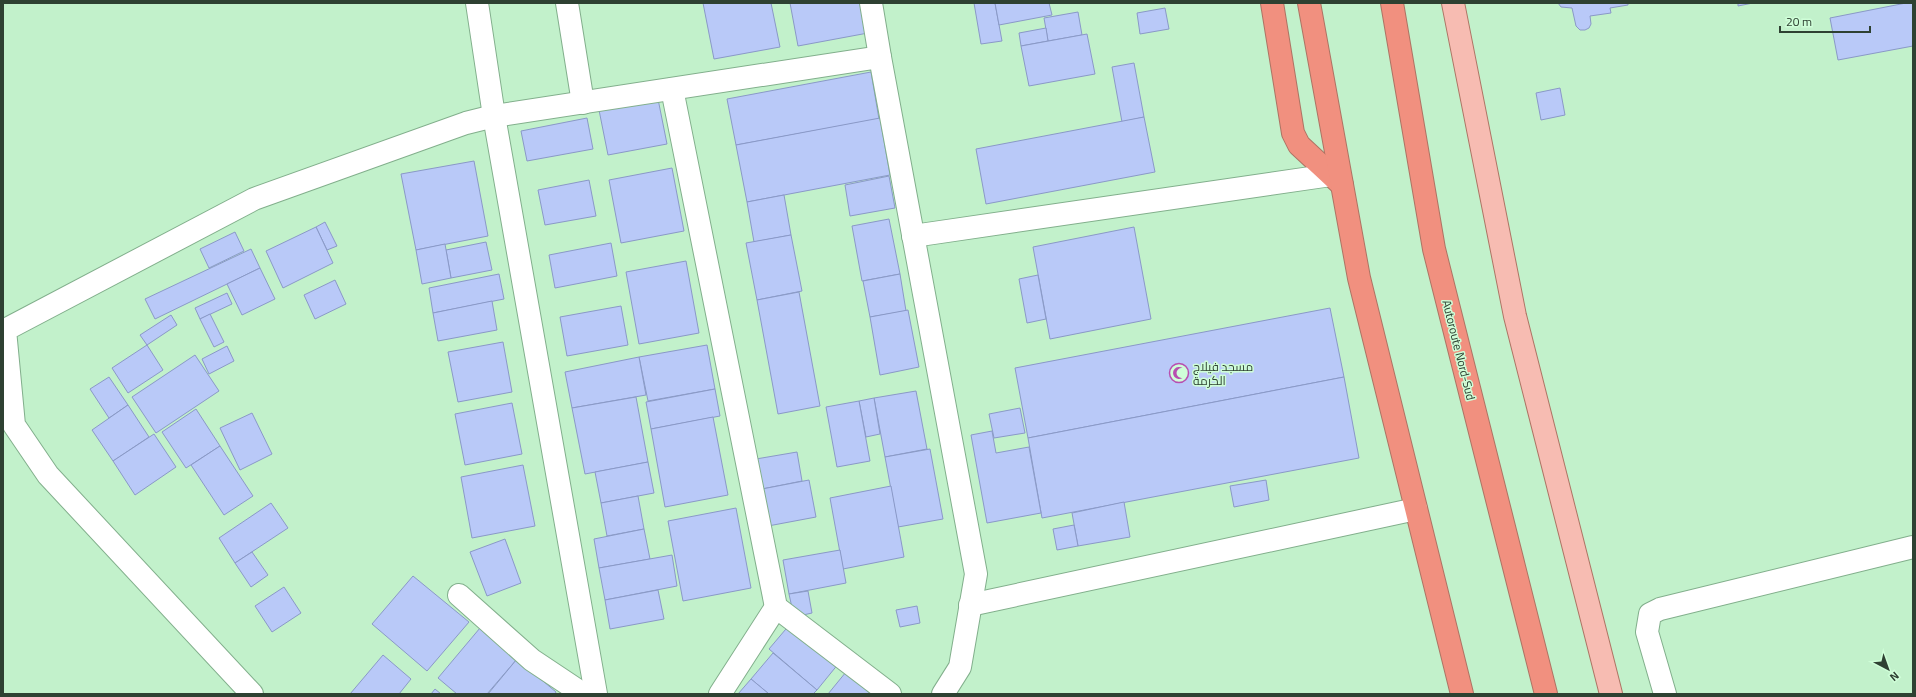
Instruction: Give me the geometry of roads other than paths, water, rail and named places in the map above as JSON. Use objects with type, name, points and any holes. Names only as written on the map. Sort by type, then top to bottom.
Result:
[{"type":"highway","points":[[1272,3],[1293,133],[1299,146],[1337,180]]},
{"type":"highway","points":[[1309,3],[1337,180],[1359,278],[1462,694]]},
{"type":"highway","name":"Autoroute Nord-Sud","points":[[1392,3],[1434,249],[1546,694]]},
{"type":"main road","points":[[1453,3],[1515,316],[1611,694]]},
{"type":"street","points":[[477,3],[494,116],[596,694]]},
{"type":"street","points":[[567,3],[583,103]]},
{"type":"street","points":[[871,3],[976,574],[960,668],[943,694]]},
{"type":"street","points":[[252,694],[48,475],[14,426],[4,331],[254,199],[466,123],[494,116],[880,57]]},
{"type":"street","points":[[672,88],[776,607],[890,694]]},
{"type":"street","points":[[913,236],[1337,180]]},
{"type":"street","points":[[970,604],[1416,509]]},
{"type":"street","points":[[1665,694],[1647,632],[1650,614],[1660,609],[1913,547]]},
{"type":"street","points":[[459,595],[532,660],[583,694]]},
{"type":"street","points":[[720,694],[776,607]]},
{"type":"place","name":"مسجد فيلاج الكرمة","points":[[1179,373]]}]
